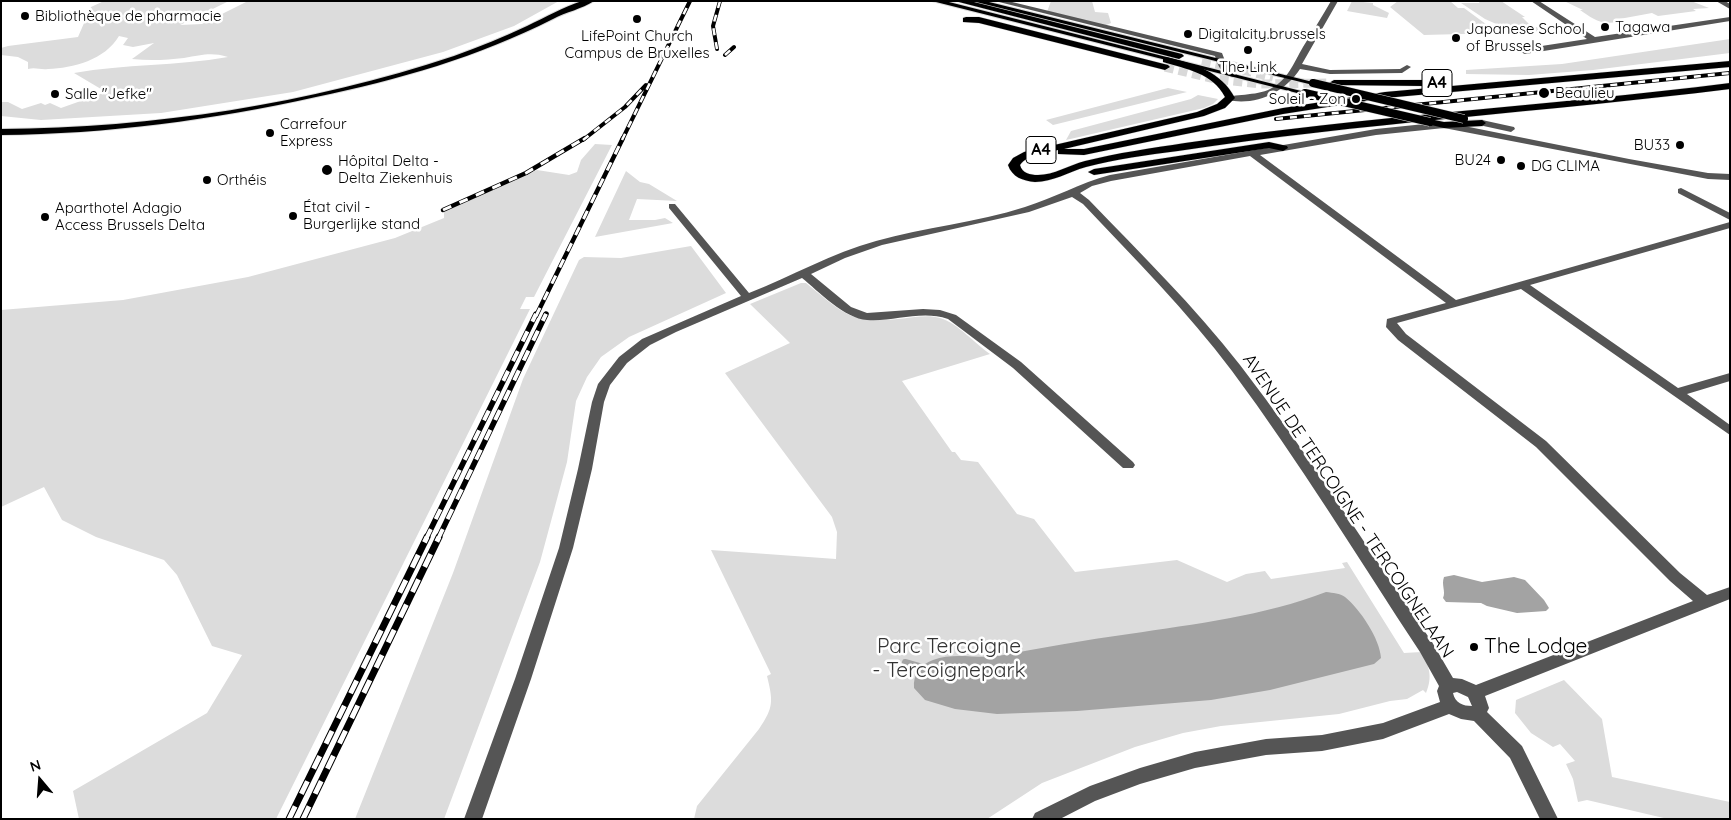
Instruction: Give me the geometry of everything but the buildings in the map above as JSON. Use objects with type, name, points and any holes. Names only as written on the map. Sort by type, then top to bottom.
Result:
[{"type":"highway","points":[[960,1],[1202,61]]},
{"type":"highway","points":[[966,20],[979,20],[1207,73],[1221,82],[1230,98]]},
{"type":"highway","points":[[1038,151],[1084,152],[1322,104],[1385,96],[1540,80],[1730,64]]},
{"type":"highway","name":"A4","points":[[1334,83],[1447,83],[1540,80]]},
{"type":"highway","name":"A4","points":[[1230,98],[1221,106],[1200,114],[1038,151],[1017,160],[1014,168],[1020,174],[1031,178],[1052,176],[1080,165],[1230,140],[1317,129],[1554,106],[1730,86]]},
{"type":"highway","points":[[1482,123],[1552,117],[1730,93]]},
{"type":"highway","points":[[1052,176],[1106,171],[1269,145],[1283,148]]},
{"type":"main road","points":[[1,132],[93,129],[158,123],[215,116],[330,92],[390,77],[459,56],[524,31],[578,3],[590,1]]},
{"type":"main road","points":[[934,1],[1165,63],[1233,75],[1430,122],[1444,125],[1482,123]]},
{"type":"main road","points":[[975,1],[1482,123]]},
{"type":"street","points":[[998,1],[1218,55],[1224,71],[1233,75]]},
{"type":"street","points":[[1230,98],[1248,99],[1275,92],[1299,66],[1301,57],[1335,1]]},
{"type":"street","points":[[1534,1],[1594,40]]},
{"type":"street","points":[[1719,1],[1730,7]]},
{"type":"street","points":[[1525,52],[1522,50],[1730,19]]},
{"type":"street","points":[[1299,66],[1330,72],[1402,71],[1407,67]]},
{"type":"street","points":[[1482,123],[1567,144],[1588,153]]},
{"type":"street","points":[[473,819],[523,679],[566,548],[585,469],[598,402],[604,384],[623,360],[646,342],[841,256],[879,243],[1026,210],[1073,193],[1089,184],[1110,178],[1376,132],[1444,125],[1638,164],[1708,176],[1730,177]]},
{"type":"street","points":[[1253,154],[1455,304]]},
{"type":"street","points":[[1681,191],[1730,217]]},
{"type":"street","name":"AVENUE DE TERCOIGNE - TERCOIGNELAAN","points":[[1073,193],[1086,202],[1176,296],[1234,367],[1279,427],[1426,647],[1440,674],[1449,686]]},
{"type":"street","points":[[672,206],[747,297]]},
{"type":"street","points":[[1705,602],[1675,577],[1541,444],[1392,327],[1391,321],[1730,226]]},
{"type":"street","points":[[803,273],[847,309],[866,317],[923,312],[940,313],[952,317],[1017,365],[1128,465]]},
{"type":"street","points":[[1523,285],[1730,431]]},
{"type":"street","points":[[1676,393],[1730,377]]},
{"type":"street","points":[[1475,693],[1730,593]]},
{"type":"street","points":[[1457,685],[1466,687],[1475,693],[1481,701],[1482,708],[1477,713],[1464,714],[1451,706],[1446,698],[1445,691],[1449,686],[1457,685]]},
{"type":"street","points":[[1041,819],[1090,795],[1140,776],[1195,760],[1266,747],[1322,742],[1383,732],[1451,706]]},
{"type":"street","points":[[1477,713],[1516,752],[1549,819]]},
{"type":"green space","points":[[104,1],[229,1],[180,25],[202,24],[248,1],[559,1],[514,26],[443,52],[293,92],[161,113],[41,120],[1,116],[1,102],[8,102],[22,109],[41,103],[45,105],[50,103],[61,108],[106,92],[74,73],[228,57],[211,54],[165,60],[132,59],[154,43],[133,47],[123,45],[128,38],[119,36],[106,51],[97,57],[68,67],[28,69],[28,62],[18,57],[1,55],[1,48],[8,46],[78,37],[91,7]]},
{"type":"green space","points":[[1051,1],[1092,1],[1095,12],[1108,13],[1111,23],[1104,26],[1047,12]]},
{"type":"green space","points":[[1352,1],[1379,1],[1363,2],[1373,3],[1373,5],[1389,13],[1387,18],[1347,11]]},
{"type":"green space","points":[[1398,1],[1450,1],[1458,8],[1464,8],[1498,33],[1424,35],[1390,7]]},
{"type":"green space","points":[[1480,1],[1501,1],[1525,17],[1522,17],[1531,26],[1546,29],[1542,29],[1543,31],[1541,32],[1534,31],[1519,34],[1485,19],[1461,3],[1479,3]]},
{"type":"green space","points":[[1564,1],[1691,1],[1709,8],[1658,16],[1652,13],[1614,20],[1618,22],[1606,23],[1592,18],[1580,10],[1583,10]]},
{"type":"green space","points":[[1730,39],[1730,53],[1593,70],[1529,75],[1466,74],[1466,70],[1562,64]]},
{"type":"green space","points":[[1168,88],[1187,92],[1053,125],[1046,120]]},
{"type":"green space","points":[[1198,95],[1218,99],[1213,104],[1204,108],[1066,140],[1071,131],[1191,99]]},
{"type":"green space","points":[[595,144],[612,145],[534,297],[526,297],[520,309],[530,309],[276,819],[79,819],[73,791],[207,713],[242,655],[212,646],[177,575],[164,560],[96,537],[62,520],[44,487],[1,507],[1,310],[123,300],[248,277],[395,238],[444,218],[444,212],[537,170],[569,175],[577,172],[581,160]]},
{"type":"green space","points":[[626,171],[640,182],[649,184],[677,201],[637,199],[629,220],[665,218],[673,223],[595,237]]},
{"type":"green space","points":[[691,246],[726,293],[629,337],[601,357],[587,377],[576,401],[567,462],[540,562],[444,819],[355,819],[453,573],[523,379],[579,260],[584,257],[621,258]]},
{"type":"green space","name":"Parc Tercoigne - Tercoignepark","points":[[801,283],[806,283],[847,314],[868,320],[925,316],[940,318],[960,329],[990,354],[902,381],[952,452],[955,452],[961,460],[978,462],[1017,514],[1034,519],[1075,572],[1177,560],[1227,582],[1246,574],[1265,571],[1271,579],[1345,568],[1342,563],[1347,562],[1404,653],[1422,652],[1427,662],[1430,677],[1426,693],[1423,690],[1407,699],[1390,701],[1339,714],[1221,726],[1183,733],[1135,747],[1042,783],[987,819],[694,819],[697,806],[759,729],[771,704],[767,676],[771,674],[711,550],[836,559],[837,532],[832,517],[725,373],[790,343],[750,304]]},
{"type":"green space","points":[[1564,680],[1602,719],[1612,777],[1730,802],[1730,819],[1668,819],[1587,800],[1578,802],[1573,779],[1566,764],[1575,761],[1560,744],[1553,747],[1531,733],[1515,713],[1516,700]]},
{"type":"shaded area","points":[[1454,575],[1482,582],[1514,577],[1525,580],[1549,608],[1546,611],[1517,613],[1481,603],[1446,602],[1443,598],[1444,577]]},
{"type":"shaded area","points":[[1326,592],[1343,596],[1351,602],[1363,617],[1380,650],[1381,658],[1374,664],[1270,690],[1211,700],[1077,711],[997,714],[955,709],[925,700],[914,688],[916,674],[921,667],[933,660],[949,656],[998,656],[1080,641],[1204,623],[1278,607]]},
{"type":"waterway","points":[[905,662],[926,668]]},
{"type":"tunnel","points":[[1202,61],[1273,77]]},
{"type":"tunnel","points":[[1165,67],[1215,79],[1260,84],[1327,83]]},
{"type":"railway","points":[[622,140],[690,1]]},
{"type":"railway","points":[[717,49],[713,26],[720,1]]},
{"type":"railway","points":[[725,55],[734,47]]},
{"type":"railway","points":[[1276,119],[1730,73]]},
{"type":"railway","points":[[583,140],[625,107],[646,85]]},
{"type":"railway","points":[[443,210],[526,173],[585,138]]},
{"type":"railway","points":[[536,316],[623,138]]},
{"type":"railway","points":[[426,539],[536,314]]},
{"type":"railway","points":[[438,539],[546,314],[545,316]]},
{"type":"railway","points":[[289,819],[427,537]]},
{"type":"railway","points":[[303,819],[439,537]]},
{"type":"place","name":"Bibliothèque de pharmacie","points":[[25,16]]},
{"type":"place","name":"LifePoint Church Campus de Bruxelles","points":[[637,19]]},
{"type":"place","name":"Tagawa","points":[[1605,27]]},
{"type":"place","name":"Digitalcity.brussels","points":[[1188,34]]},
{"type":"place","name":"Japanese School of Brussels","points":[[1456,38]]},
{"type":"place","name":"The Link","points":[[1248,50]]},
{"type":"place","name":"Beaulieu","points":[[1544,93]]},
{"type":"place","name":"Salle \"Jefke\"","points":[[55,94]]},
{"type":"place","name":"Soleil - Zon","points":[[1356,99]]},
{"type":"place","name":"Carrefour Express","points":[[270,133]]},
{"type":"place","name":"BU33","points":[[1680,145]]},
{"type":"place","name":"BU24","points":[[1501,160]]},
{"type":"place","name":"DG CLIMA","points":[[1521,166]]},
{"type":"place","name":"Hôpital Delta - Delta Ziekenhuis","points":[[327,170]]},
{"type":"place","name":"Orthéis","points":[[207,180]]},
{"type":"place","name":"État civil - Burgerlijke stand","points":[[293,216]]},
{"type":"place","name":"Aparthotel Adagio Access Brussels Delta","points":[[45,217]]},
{"type":"place","name":"The Lodge","points":[[1474,647]]}]
